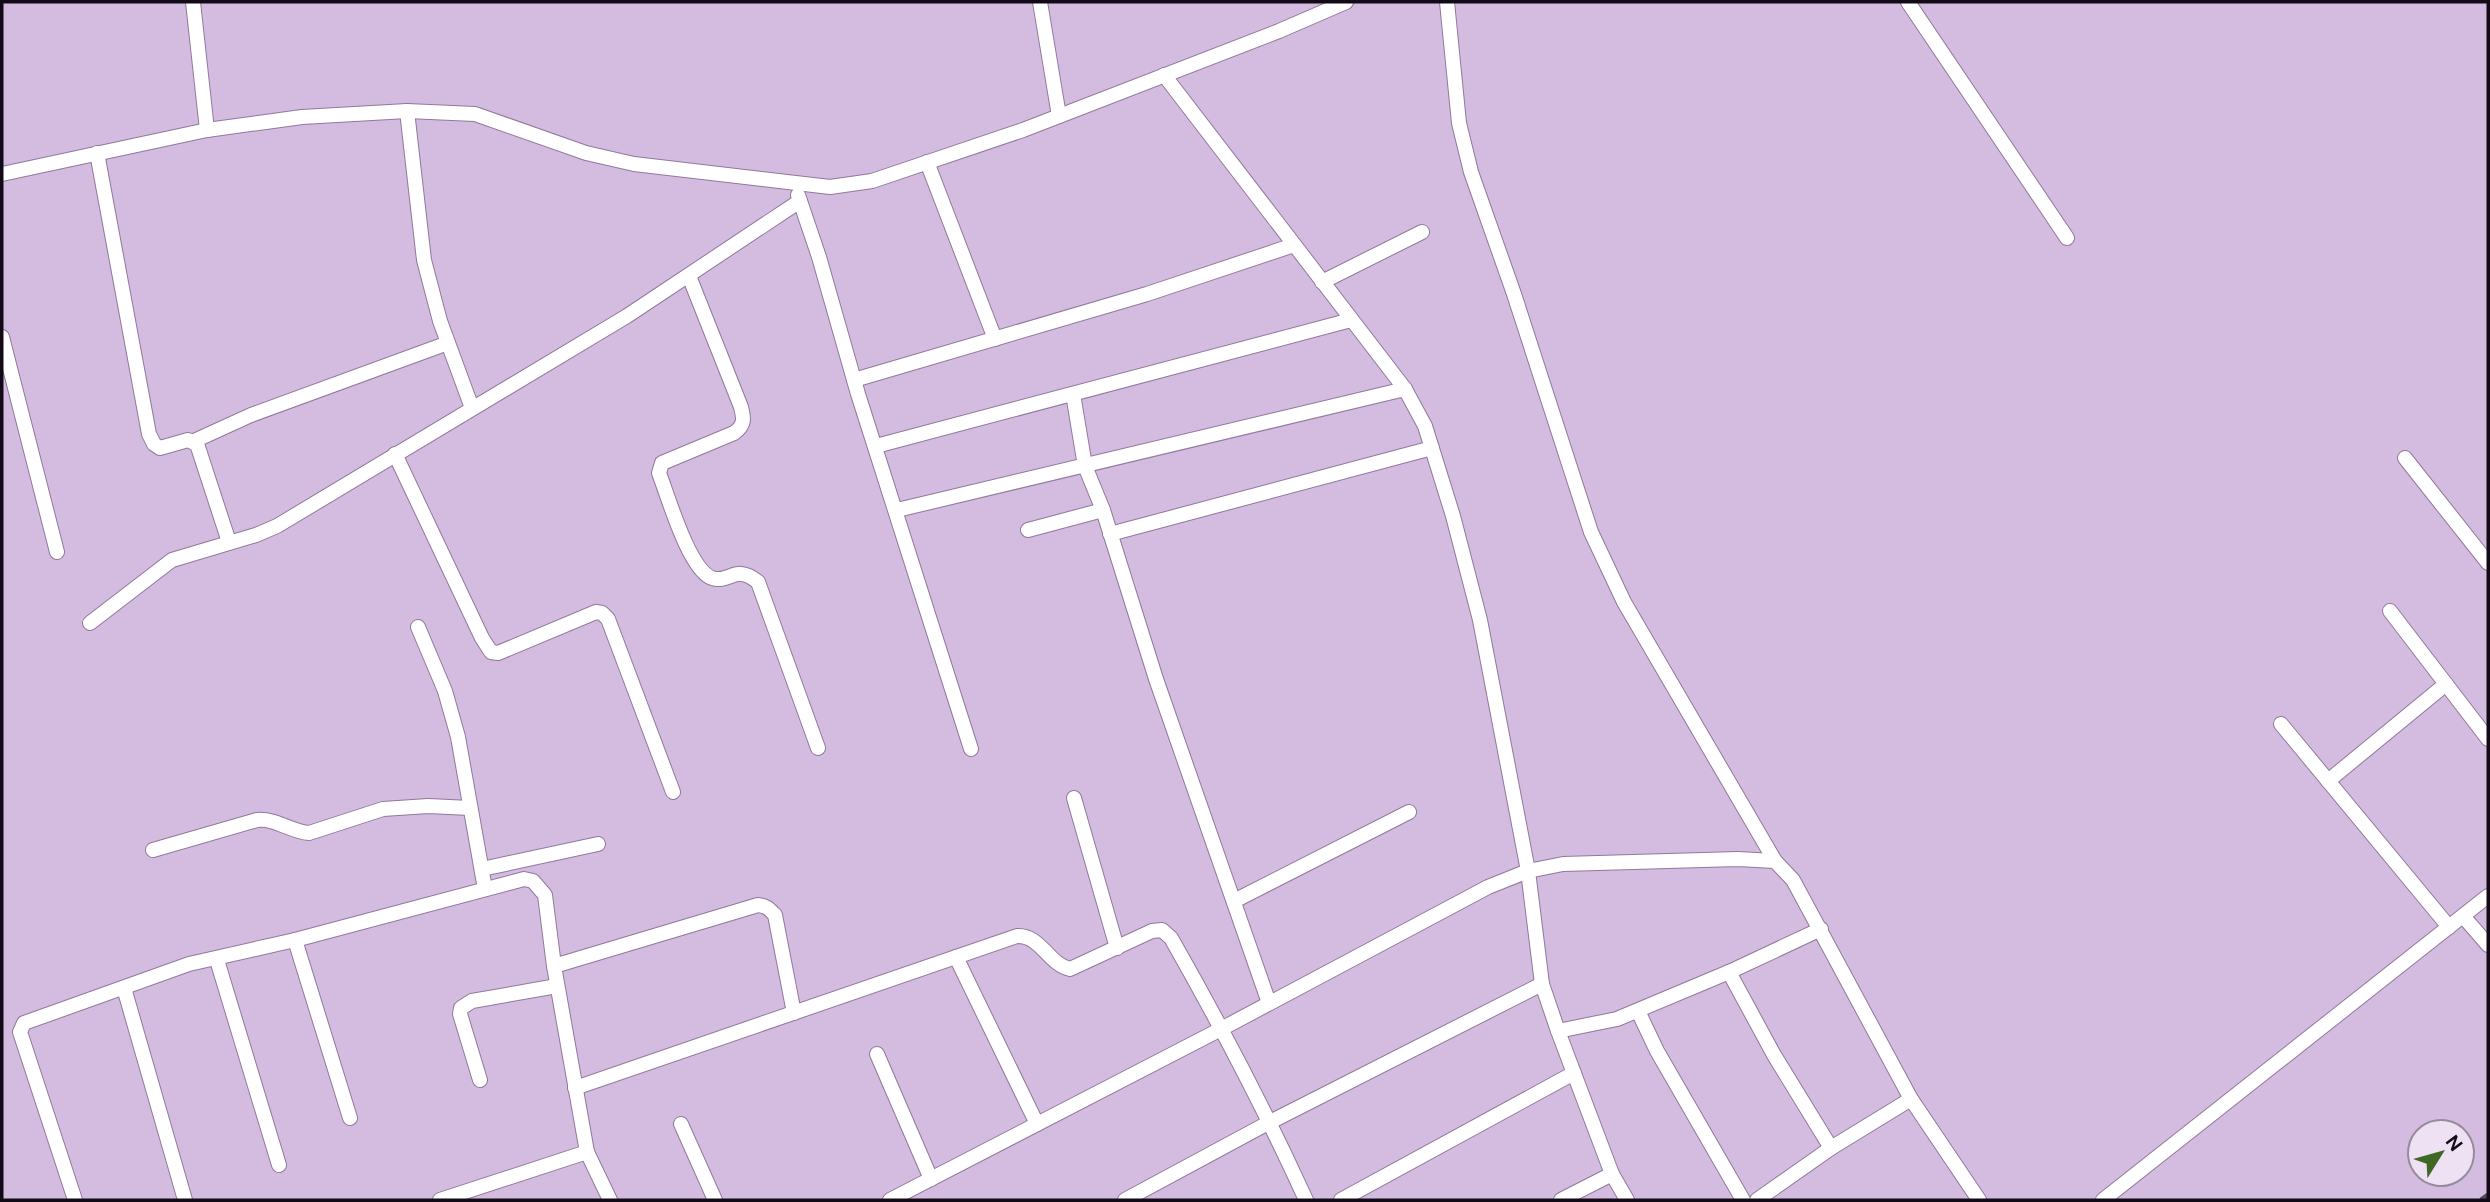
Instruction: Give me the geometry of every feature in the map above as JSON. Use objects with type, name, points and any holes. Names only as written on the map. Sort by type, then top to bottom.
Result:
[{"type":"street","points":[[193,2],[207,130]]},
{"type":"street","points":[[1040,2],[1059,116]]},
{"type":"street","points":[[2,174],[207,130],[302,117],[407,111],[475,114],[586,153],[634,164],[794,184],[830,187],[850,185],[872,181],[1059,116],[1279,32],[1346,2]]},
{"type":"street","points":[[1447,2],[1460,122],[1471,172],[1514,294],[1591,532],[1638,626],[1775,862],[1793,880],[1911,1099],[1979,1200]]},
{"type":"street","points":[[1908,2],[2067,238]]},
{"type":"street","points":[[1164,75],[1405,389],[1425,426],[1453,516],[1480,620],[1528,871],[1542,984],[1612,1174],[1626,1200]]},
{"type":"street","points":[[407,111],[424,260],[448,343],[472,408]]},
{"type":"street","points":[[97,153],[149,434],[154,444],[160,448],[188,440],[194,441],[251,415],[448,343]]},
{"type":"street","points":[[927,162],[995,339]]},
{"type":"street","points":[[794,184],[971,749]]},
{"type":"street","points":[[90,623],[172,560],[277,526],[689,276],[800,201]]},
{"type":"street","points":[[1322,282],[1422,232]]},
{"type":"street","points":[[854,380],[1147,294],[1294,245]]},
{"type":"street","points":[[689,276],[744,420],[742,427],[734,433],[663,463],[659,473],[690,553],[701,572],[709,578],[718,579],[738,573],[746,574],[762,588],[818,748]]},
{"type":"street","points":[[876,446],[1351,320]]},
{"type":"street","points":[[2,338],[57,552]]},
{"type":"street","points":[[897,510],[1405,389]]},
{"type":"street","points":[[1073,394],[1085,466],[1103,510],[1157,680],[1269,1003]]},
{"type":"street","points":[[194,441],[200,448],[229,542]]},
{"type":"street","points":[[1110,534],[1432,448]]},
{"type":"street","points":[[395,454],[491,652],[498,653],[596,612],[602,613],[608,619],[673,792]]},
{"type":"street","points":[[2405,458],[2488,563]]},
{"type":"street","points":[[1028,530],[1103,510]]},
{"type":"street","points":[[2390,611],[2488,739]]},
{"type":"street","points":[[418,627],[445,691],[458,737],[485,889]]},
{"type":"street","points":[[2328,781],[2446,684]]},
{"type":"street","points":[[2281,724],[2449,927]]},
{"type":"street","points":[[1074,798],[1117,948]]},
{"type":"street","points":[[153,850],[257,820],[275,822],[297,832],[309,833],[383,809],[428,806],[470,808]]},
{"type":"street","points":[[1234,901],[1409,812]]},
{"type":"street","points":[[481,869],[598,844]]},
{"type":"street","points":[[890,1200],[1488,887],[1528,871],[1563,864],[1738,859],[1775,862]]},
{"type":"street","points":[[75,1200],[20,1029],[27,1020],[190,964],[217,960],[295,940],[524,878],[533,881],[545,895],[557,986],[587,1152],[610,1200]]},
{"type":"street","points":[[2103,1200],[2488,896]]},
{"type":"street","points":[[554,966],[758,905],[768,908],[775,915],[794,1013]]},
{"type":"street","points":[[2463,916],[2488,945]]},
{"type":"street","points":[[1558,1031],[1618,1019],[1821,929]]},
{"type":"street","points":[[575,1088],[1017,936],[1031,938],[1058,964],[1070,969],[1152,931],[1162,930],[1171,938],[1223,1028],[1306,1200]]},
{"type":"street","points":[[295,940],[350,1118]]},
{"type":"street","points":[[957,957],[1037,1124]]},
{"type":"street","points":[[217,960],[279,1165]]},
{"type":"street","points":[[1729,972],[1774,1055],[1831,1148]]},
{"type":"street","points":[[1125,1200],[1270,1122],[1542,984]]},
{"type":"street","points":[[480,1080],[460,1014],[461,1008],[472,1001],[557,986]]},
{"type":"street","points":[[124,988],[185,1200]]},
{"type":"street","points":[[1638,1011],[1657,1051],[1743,1200]]},
{"type":"street","points":[[877,1054],[932,1179]]},
{"type":"street","points":[[1341,1200],[1574,1073]]},
{"type":"street","points":[[1757,1200],[1831,1148],[1911,1099]]},
{"type":"street","points":[[681,1124],[715,1200]]},
{"type":"street","points":[[440,1200],[587,1152]]},
{"type":"street","points":[[1561,1200],[1612,1174]]},
{"type":"railway","points":[[2481,1200],[2488,1195]]}]
